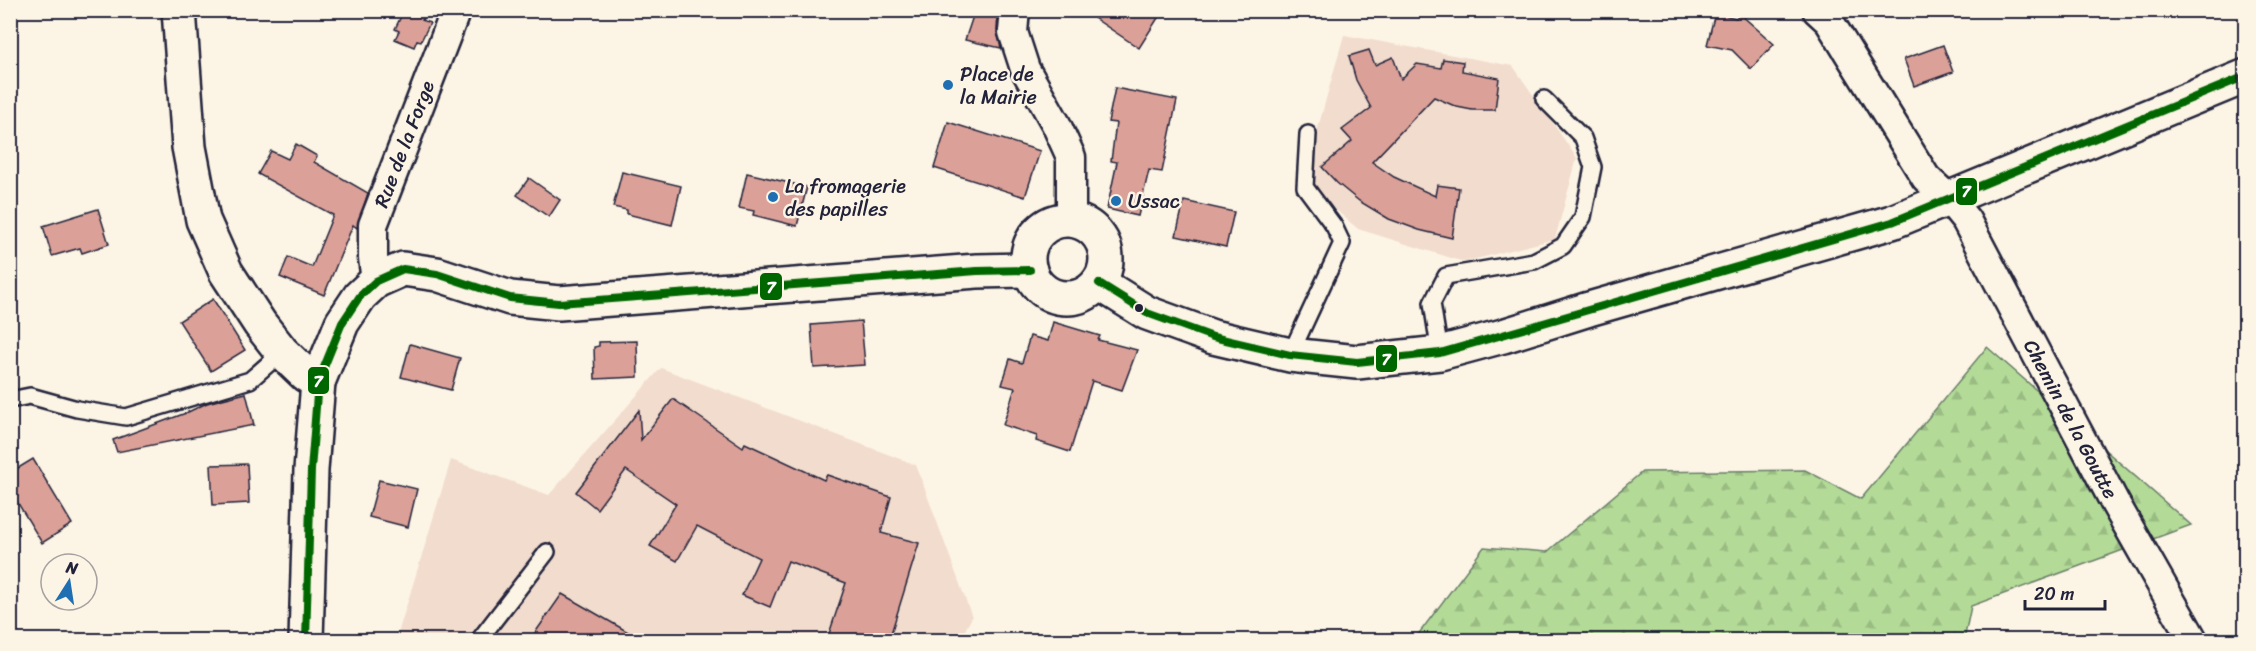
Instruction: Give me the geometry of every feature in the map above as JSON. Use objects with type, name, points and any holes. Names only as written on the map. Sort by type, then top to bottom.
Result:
[{"type":"street","points":[[179,10],[189,147],[203,220],[226,272],[260,324],[282,352],[306,375],[318,382]]},
{"type":"street","name":"Rue de la Forge","points":[[376,281],[373,225],[456,10]]},
{"type":"street","points":[[1015,10],[1013,32],[1025,69],[1056,124],[1071,157],[1071,219]]},
{"type":"street","name":"Chemin de la Goutte","points":[[1817,10],[1829,21],[1926,178],[1948,198],[1966,220],[2115,503],[2193,640]]},
{"type":"street","points":[[1099,283],[1147,313],[1214,337],[1290,355],[1357,362],[1440,353],[1892,222],[2246,76]]},
{"type":"street","points":[[1071,219],[1093,228],[1103,243],[1107,260],[1099,283],[1090,291],[1079,296],[1060,297],[1043,290],[1035,281],[1028,257],[1030,244],[1046,225],[1058,220],[1071,219]]},
{"type":"street","points":[[306,640],[311,470],[318,382],[342,323],[360,296],[376,281],[403,269],[437,274],[510,298],[560,303],[977,271],[1030,270]]},
{"type":"lane","points":[[1440,353],[1432,303],[1446,276],[1534,261],[1563,246],[1583,217],[1593,167],[1583,138],[1544,99]]},
{"type":"lane","points":[[1290,355],[1342,243],[1334,226],[1305,187],[1308,134]]},
{"type":"lane","points":[[10,400],[30,396],[77,409],[126,417],[250,380],[282,352]]},
{"type":"lane","points":[[479,640],[547,552]]},
{"type":"shaded area","points":[[1344,35],[1513,66],[1577,158],[1555,239],[1464,262],[1358,229],[1315,192],[1314,142]]},
{"type":"shaded area","points":[[661,368],[916,465],[972,617],[960,640],[396,640],[451,460],[549,495]]},
{"type":"green space","points":[[1987,347],[2191,525],[1971,606],[1964,640],[1414,640],[1484,547],[1547,552],[1642,472],[1805,470],[1861,499]]},
{"type":"building","points":[[404,10],[427,10],[422,20],[430,23],[421,41],[417,40],[414,47],[395,39],[399,31],[395,29]]},
{"type":"building","points":[[981,10],[998,10],[997,31],[1001,48],[965,40],[973,16],[980,17]]},
{"type":"building","points":[[1082,10],[1163,10],[1139,48]]},
{"type":"building","points":[[1715,13],[1736,18],[1740,14],[1774,44],[1751,69],[1732,50],[1707,45]]},
{"type":"building","points":[[1943,45],[1953,72],[1914,86],[1904,59]]},
{"type":"building","points":[[1369,50],[1375,65],[1393,57],[1401,79],[1417,64],[1441,68],[1443,59],[1463,62],[1462,71],[1499,78],[1495,110],[1472,110],[1457,107],[1434,97],[1372,162],[1394,177],[1435,196],[1437,185],[1459,188],[1452,238],[1419,230],[1389,219],[1359,201],[1322,167],[1352,141],[1342,130],[1371,108],[1356,80],[1349,56]]},
{"type":"building","points":[[1115,88],[1177,100],[1162,172],[1149,170],[1138,216],[1107,209],[1117,162],[1111,161],[1116,123],[1108,122]]},
{"type":"building","points":[[948,122],[1040,151],[1025,197],[934,168]]},
{"type":"building","points":[[296,144],[317,156],[314,162],[368,193],[357,228],[353,225],[324,295],[280,277],[288,257],[312,267],[333,215],[258,174],[271,151],[288,159]]},
{"type":"building","points":[[622,172],[681,186],[672,225],[627,214],[627,210],[613,207]]},
{"type":"building","name":"La fromagerie des papilles","points":[[747,173],[807,187],[797,226],[753,215],[754,211],[739,208]]},
{"type":"building","points":[[529,178],[560,200],[549,217],[517,195]]},
{"type":"building","points":[[1184,201],[1234,212],[1226,247],[1176,236]]},
{"type":"building","points":[[98,209],[109,244],[82,253],[80,248],[52,256],[43,226]]},
{"type":"building","points":[[213,299],[245,350],[211,371],[179,321]]},
{"type":"building","points":[[861,321],[865,365],[814,368],[811,325]]},
{"type":"building","points":[[1053,322],[1100,336],[1098,340],[1137,350],[1122,390],[1092,381],[1070,452],[1036,441],[1037,436],[1003,425],[1015,388],[1002,385],[1010,359],[1022,363],[1030,336],[1048,341]]},
{"type":"building","points":[[637,341],[638,377],[595,379],[594,347],[599,346],[599,342]]},
{"type":"building","points":[[410,344],[460,358],[451,390],[401,377]]},
{"type":"building","points":[[246,393],[254,425],[117,452],[113,440],[207,403]]},
{"type":"building","points":[[673,399],[743,447],[745,443],[824,480],[827,475],[891,497],[881,533],[919,543],[889,640],[827,640],[846,583],[788,561],[770,607],[742,595],[759,558],[697,526],[677,561],[650,546],[676,504],[626,470],[597,509],[576,492],[639,410],[641,440]]},
{"type":"building","points":[[33,459],[72,524],[42,543],[10,490],[10,473]]},
{"type":"building","points":[[247,464],[249,503],[213,505],[211,465]]},
{"type":"building","points":[[379,480],[417,489],[408,527],[369,517]]},
{"type":"building","points":[[562,594],[642,640],[530,640]]},
{"type":"transit line","name":"7","points":[[1099,283],[1147,313],[1213,337],[1290,355],[1357,362],[1440,353],[1892,222],[2246,76]]},
{"type":"transit line","name":"7","points":[[306,640],[311,470],[318,382],[342,323],[360,296],[376,281],[403,269],[437,274],[510,298],[559,303],[977,271],[1030,270]]},
{"type":"place","name":"Place de la Mairie","points":[[948,85]]},
{"type":"place","name":"La fromagerie des papilles","points":[[773,197]]},
{"type":"place","name":"Ussac","points":[[1116,201]]}]
